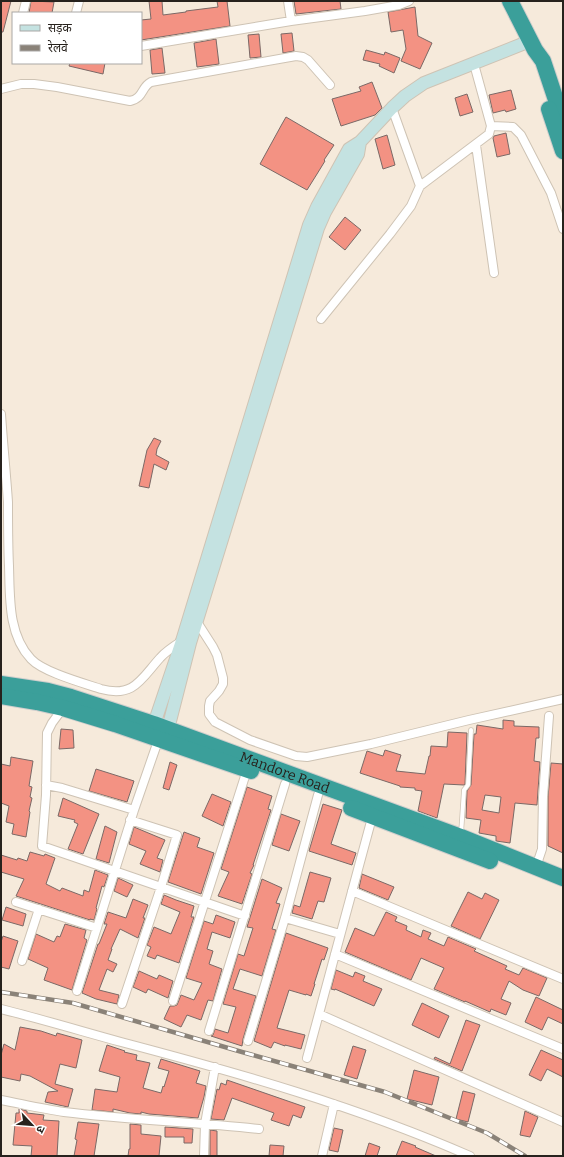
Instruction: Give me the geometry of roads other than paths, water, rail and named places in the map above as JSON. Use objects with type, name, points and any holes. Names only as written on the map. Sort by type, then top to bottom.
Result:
[{"type":"highway","points":[[510,1],[532,46],[543,61],[563,121]]},
{"type":"highway","points":[[532,46],[534,62],[563,151]]},
{"type":"highway","name":"Mandore Road","points":[[1,684],[48,691],[71,697],[373,811],[563,888]]},
{"type":"highway","name":"Mandore Road","points":[[1,696],[63,708],[116,724],[160,731],[247,770],[285,784],[460,837],[563,878]]},
{"type":"street","points":[[23,12],[26,1]]},
{"type":"street","points":[[76,12],[79,1]]},
{"type":"street","points":[[288,1],[291,21]]},
{"type":"street","points":[[142,46],[291,21],[372,10],[399,5],[409,1]]},
{"type":"street","points":[[179,666],[182,641],[314,226],[325,212],[358,154],[360,142],[405,96],[424,83],[474,64],[532,46]]},
{"type":"street","points":[[1,89],[27,84],[57,87],[126,101],[134,100],[140,95],[146,85],[151,82],[296,56],[303,57],[308,60],[330,85]]},
{"type":"street","points":[[321,319],[411,206],[420,186],[489,134],[491,126],[474,64]]},
{"type":"street","points":[[392,108],[420,186]]},
{"type":"street","points":[[491,126],[513,127],[521,135],[551,193],[563,229]]},
{"type":"street","points":[[476,145],[494,273]]},
{"type":"street","points":[[77,991],[130,820],[160,731],[179,666],[197,622],[314,226]]},
{"type":"street","points":[[1,414],[8,502],[10,610],[16,633],[23,648],[31,659],[38,666],[52,672],[100,689],[122,692],[138,683],[146,676],[163,655],[182,641]]},
{"type":"street","points":[[197,622],[217,655],[223,678],[223,684],[210,701],[209,706],[210,714],[215,722],[250,740],[296,756],[307,757],[371,744],[563,699]]},
{"type":"street","points":[[63,708],[47,733],[46,785],[42,846],[245,916]]},
{"type":"street","points":[[536,867],[542,849],[549,716]]},
{"type":"street","points":[[173,1001],[247,770]]},
{"type":"street","points":[[209,1031],[285,784]]},
{"type":"street","points":[[46,785],[62,788],[134,810]]},
{"type":"street","points":[[248,1041],[285,918],[318,795]]},
{"type":"street","points":[[307,1058],[373,811]]},
{"type":"street","points":[[122,1004],[177,835],[130,820]]},
{"type":"street","points":[[352,891],[563,979]]},
{"type":"street","points":[[16,902],[97,928]]},
{"type":"street","points":[[22,961],[39,910]]},
{"type":"street","points":[[285,918],[340,934]]},
{"type":"street","points":[[335,954],[563,1049]]},
{"type":"street","points":[[1,1009],[186,1059],[334,1104],[470,1156]]},
{"type":"street","points":[[319,1014],[563,1122]]},
{"type":"street","points":[[204,1156],[205,1124],[215,1068]]},
{"type":"street","points":[[1,1100],[62,1112],[259,1129]]},
{"type":"street","points":[[322,1156],[334,1104]]},
{"type":"lane","points":[[460,837],[464,790],[468,785],[471,730]]},
{"type":"railway","points":[[1,992],[73,1003],[385,1092],[487,1133],[525,1156]]}]
